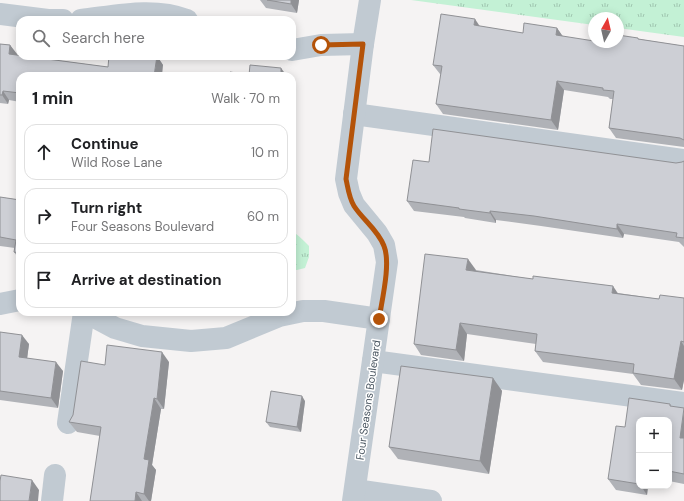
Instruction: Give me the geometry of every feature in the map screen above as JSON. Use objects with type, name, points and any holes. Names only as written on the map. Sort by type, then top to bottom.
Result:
[{"type":"street","name":"Four Seasons Boulevard","points":[[354,496],[387,262],[384,245],[377,233],[354,205],[349,193],[346,179],[370,0]]},
{"type":"street","points":[[116,16],[158,13],[170,16]]},
{"type":"street","points":[[0,14],[16,16]]},
{"type":"street","points":[[296,49],[321,45],[363,44]]},
{"type":"street","points":[[354,114],[684,160]]},
{"type":"street","points":[[0,304],[16,301]]},
{"type":"street","points":[[296,312],[324,311],[379,319]]},
{"type":"street","points":[[68,423],[84,316]]},
{"type":"street","points":[[92,316],[115,328],[142,336],[191,341],[226,338],[279,316]]},
{"type":"street","points":[[373,361],[684,403]]},
{"type":"street","points":[[52,501],[55,475]]},
{"type":"street","points":[[354,496],[431,501]]},
{"type":"green space","points":[[411,0],[684,0],[684,37],[624,29],[624,12],[588,12],[588,24]]},
{"type":"green space","points":[[296,234],[309,246],[309,257],[305,268],[297,270]]},
{"type":"building","points":[[267,0],[291,0],[291,4]]},
{"type":"building","points":[[441,14],[475,19],[474,25],[523,33],[524,23],[557,28],[556,35],[588,40],[588,48],[624,48],[624,36],[684,46],[684,140],[680,138],[609,128],[614,91],[557,81],[551,120],[436,104],[442,66],[433,65]]},
{"type":"building","points":[[0,44],[10,45],[9,54],[16,55],[16,60],[55,60],[108,67],[109,60],[156,60],[155,72],[16,72],[16,93],[3,91],[2,95],[0,95]]},
{"type":"building","points":[[250,65],[281,68],[281,72],[249,72]]},
{"type":"building","points":[[433,129],[676,163],[684,161],[684,238],[676,237],[677,233],[617,224],[617,229],[534,216],[490,211],[490,213],[407,201],[413,160],[429,162]]},
{"type":"building","points":[[0,197],[16,199],[16,240],[0,237]]},
{"type":"building","points":[[16,240],[16,252],[14,252]]},
{"type":"building","points":[[425,254],[468,259],[466,270],[533,279],[533,276],[613,286],[612,293],[659,299],[660,295],[684,298],[684,342],[681,341],[674,379],[633,373],[634,364],[535,351],[537,334],[460,323],[456,350],[414,344]]},
{"type":"building","points":[[0,332],[22,335],[19,357],[56,362],[51,398],[0,391]]},
{"type":"building","points":[[107,345],[162,352],[157,399],[154,398],[144,459],[149,460],[144,494],[136,492],[135,501],[90,501],[101,427],[69,422],[73,415],[81,361],[105,365]]},
{"type":"building","points":[[401,366],[493,378],[480,461],[389,447]]},
{"type":"building","points":[[271,391],[302,396],[297,427],[266,422]]},
{"type":"building","points":[[629,398],[670,404],[670,406],[684,408],[680,438],[684,438],[684,474],[672,472],[672,417],[636,417],[636,484],[608,479],[616,426],[625,427]]},
{"type":"building","points":[[1,475],[32,480],[29,501],[0,501]]},
{"type":"route","points":[[321,45],[363,44],[346,179],[349,193],[354,205],[377,233],[384,245],[387,262],[379,319]]}]
